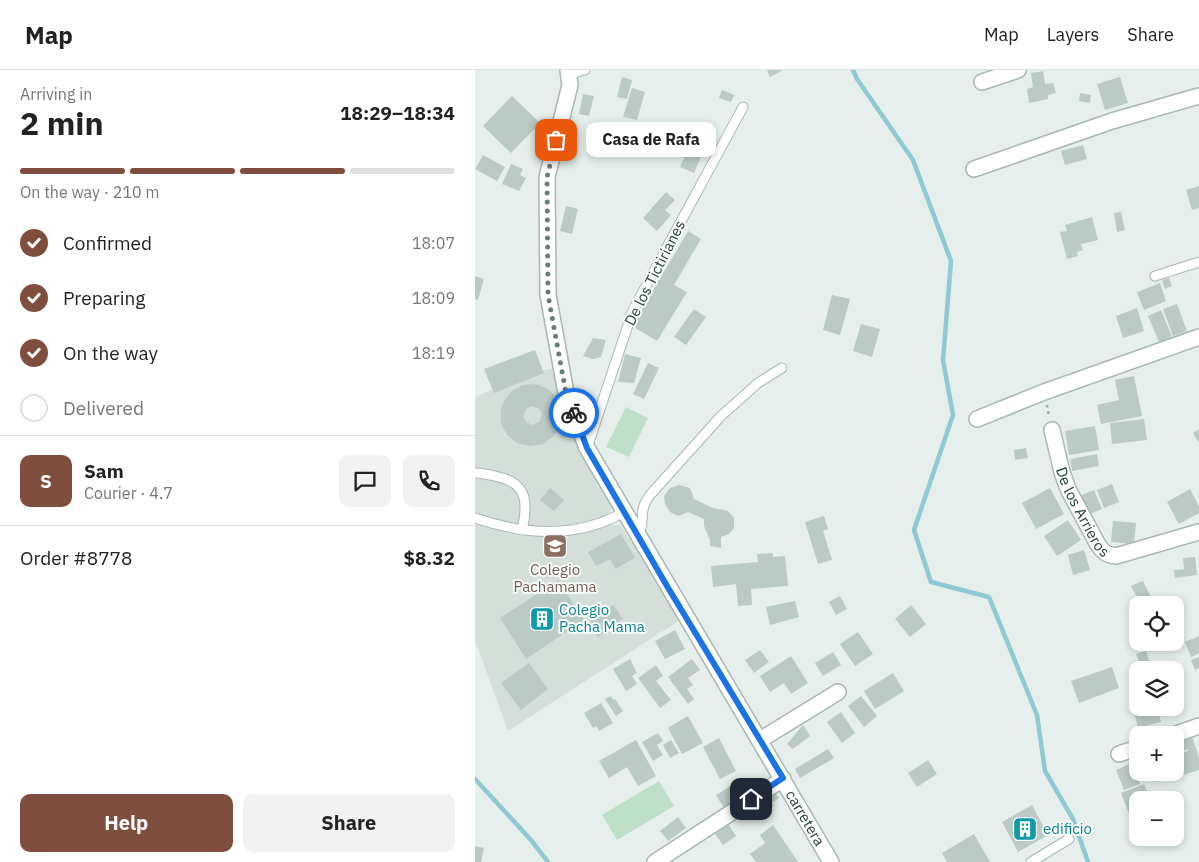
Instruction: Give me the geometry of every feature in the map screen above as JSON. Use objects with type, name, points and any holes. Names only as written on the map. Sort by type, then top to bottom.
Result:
[{"type":"street","points":[[982,82],[1018,70]]},
{"type":"street","name":"carretera","points":[[569,76],[547,177],[548,295],[566,393],[587,448],[831,862]]},
{"type":"street","points":[[974,169],[1111,121],[1199,96]]},
{"type":"street","points":[[977,419],[1045,392],[1199,337]]},
{"type":"street","name":"De los Arrieros","points":[[1052,430],[1068,489],[1097,543],[1109,555],[1116,556],[1199,532]]},
{"type":"street","points":[[760,740],[838,692]]},
{"type":"street","points":[[1184,731],[1199,726]]},
{"type":"street","points":[[1119,754],[1129,751]]},
{"type":"street","points":[[655,862],[783,778]]},
{"type":"lane","points":[[569,76],[585,70]]},
{"type":"lane","name":"De los Tictirianes","points":[[587,448],[633,310],[743,107]]},
{"type":"lane","points":[[1155,276],[1199,262]]},
{"type":"lane","points":[[637,535],[643,523],[644,505],[650,495],[721,416],[758,383],[782,368]]},
{"type":"lane","points":[[475,473],[510,479],[520,487],[524,496],[526,514],[522,530]]},
{"type":"lane","points":[[475,518],[522,530],[549,532],[564,531],[609,520],[624,512]]},
{"type":"lane","points":[[1031,862],[1069,839]]},
{"type":"path","points":[[1045,392],[1052,430]]},
{"type":"shaded area","name":"Colegio Pachamama","points":[[555,368],[612,508],[607,515],[611,525],[620,525],[647,561],[680,620],[508,731],[475,640],[475,397],[534,372]]},
{"type":"green space","points":[[626,407],[648,418],[629,457],[606,447]]},
{"type":"green space","points":[[659,781],[674,806],[617,840],[602,815]]},
{"type":"building","points":[[767,70],[783,70],[770,77]]},
{"type":"building","points":[[1043,71],[1045,84],[1053,83],[1056,93],[1048,95],[1048,99],[1029,103],[1027,89],[1033,87],[1031,73]]},
{"type":"building","points":[[622,77],[632,80],[627,99],[617,97]]},
{"type":"building","points":[[1120,77],[1128,103],[1105,110],[1097,84]]},
{"type":"building","points":[[632,88],[645,92],[637,120],[623,117]]},
{"type":"building","points":[[722,90],[734,95],[731,102],[719,98]]},
{"type":"building","points":[[1080,93],[1091,95],[1090,103],[1079,101]]},
{"type":"building","points":[[583,94],[594,96],[589,116],[579,114]]},
{"type":"building","points":[[512,96],[540,123],[511,153],[483,126]]},
{"type":"building","points":[[1083,145],[1087,159],[1065,165],[1061,151]]},
{"type":"building","points":[[688,149],[702,154],[694,173],[680,167]]},
{"type":"building","points":[[483,155],[505,167],[497,181],[475,169]]},
{"type":"building","points":[[511,164],[523,169],[520,175],[526,178],[519,191],[502,184]]},
{"type":"building","points":[[1199,186],[1199,208],[1192,210],[1186,190]]},
{"type":"building","points":[[666,192],[675,200],[665,210],[671,215],[657,231],[643,218]]},
{"type":"building","points":[[566,206],[578,209],[572,234],[560,231]]},
{"type":"building","points":[[1121,212],[1125,230],[1117,232],[1114,213]]},
{"type":"building","points":[[1092,217],[1098,240],[1081,244],[1083,250],[1077,252],[1078,256],[1067,259],[1060,232],[1067,231],[1065,225]]},
{"type":"building","points":[[688,231],[701,239],[674,285],[687,292],[657,341],[632,326]]},
{"type":"building","points":[[475,276],[484,279],[478,300],[475,299]]},
{"type":"building","points":[[1169,278],[1172,286],[1165,289],[1162,280]]},
{"type":"building","points":[[1160,283],[1166,301],[1144,310],[1137,292]]},
{"type":"building","points":[[832,295],[850,299],[840,335],[823,330]]},
{"type":"building","points":[[1177,304],[1187,331],[1173,336],[1163,309]]},
{"type":"building","points":[[1137,308],[1144,331],[1123,338],[1116,316]]},
{"type":"building","points":[[694,309],[706,317],[686,345],[674,337]]},
{"type":"building","points":[[1161,310],[1172,337],[1159,342],[1148,316]]},
{"type":"building","points":[[861,324],[880,329],[872,357],[853,351]]},
{"type":"building","points":[[593,338],[606,340],[601,357],[593,359],[583,356]]},
{"type":"building","points":[[535,350],[544,373],[494,393],[484,369]]},
{"type":"building","points":[[625,354],[641,358],[634,383],[618,382]]},
{"type":"building","points":[[648,363],[659,368],[644,399],[633,394]]},
{"type":"building","points":[[1134,376],[1142,416],[1101,424],[1097,405],[1119,400],[1115,380]]},
{"type":"building","points":[[535,384],[546,388],[555,395],[561,405],[562,416],[559,428],[553,437],[543,444],[530,446],[517,443],[507,435],[501,423],[501,410],[505,399],[513,390],[523,385]],"holes":[[[532,406],[538,408],[542,414],[539,422],[533,425],[526,422],[523,416],[526,409]]]},
{"type":"building","points":[[1144,419],[1147,440],[1112,444],[1110,423]]},
{"type":"building","points":[[1095,426],[1099,450],[1069,455],[1065,431]]},
{"type":"building","points":[[1199,429],[1199,443],[1193,433]]},
{"type":"building","points":[[1026,448],[1028,458],[1015,460],[1014,450]]},
{"type":"building","points":[[1097,454],[1099,466],[1072,471],[1070,459]]},
{"type":"building","points":[[1112,484],[1119,502],[1104,508],[1097,490]]},
{"type":"building","points":[[679,485],[690,488],[694,499],[713,508],[728,511],[734,518],[734,528],[729,534],[721,537],[721,548],[710,546],[710,540],[704,526],[704,519],[688,512],[678,516],[670,512],[665,504],[664,496],[670,488]]},
{"type":"building","points":[[550,488],[564,500],[554,511],[540,500]]},
{"type":"building","points":[[1050,488],[1064,514],[1036,529],[1022,503]]},
{"type":"building","points":[[1190,489],[1199,507],[1199,513],[1179,524],[1167,502]]},
{"type":"building","points":[[1094,490],[1102,509],[1085,516],[1077,497]]},
{"type":"building","points":[[824,516],[828,529],[823,531],[832,560],[818,564],[805,522]]},
{"type":"building","points":[[1068,520],[1081,540],[1057,556],[1044,536]]},
{"type":"building","points":[[1113,521],[1136,523],[1134,544],[1111,542]]},
{"type":"building","points":[[621,534],[635,558],[615,569],[610,559],[596,566],[588,552]]},
{"type":"building","points":[[1084,550],[1090,570],[1073,575],[1068,555]]},
{"type":"building","points":[[773,553],[773,557],[785,556],[788,586],[751,589],[752,605],[738,606],[736,584],[713,587],[711,566],[758,562],[757,554]]},
{"type":"building","points":[[1195,557],[1197,575],[1175,578],[1174,570],[1184,569],[1183,558]]},
{"type":"building","name":"Colegio Pacha Mama","points":[[558,580],[584,620],[526,659],[500,618]]},
{"type":"building","points":[[1143,581],[1150,596],[1136,596],[1131,586]]},
{"type":"building","points":[[840,596],[847,609],[836,615],[829,602]]},
{"type":"building","points":[[795,601],[799,617],[770,625],[766,607]]},
{"type":"building","points":[[613,605],[623,619],[598,637],[588,623]]},
{"type":"building","points":[[911,605],[926,624],[910,637],[895,619]]},
{"type":"building","points":[[675,630],[685,649],[665,659],[655,641]]},
{"type":"building","points":[[858,632],[873,654],[855,666],[840,644]]},
{"type":"building","points":[[1199,636],[1199,653],[1191,657],[1185,642]]},
{"type":"building","points":[[760,650],[769,662],[754,673],[745,660]]},
{"type":"building","points":[[1146,651],[1149,661],[1139,661],[1136,654]]},
{"type":"building","points":[[833,652],[841,665],[823,676],[815,663]]},
{"type":"building","points":[[791,656],[808,683],[791,694],[784,683],[770,692],[760,676]]},
{"type":"building","points":[[1199,657],[1199,668],[1195,670],[1191,660]]},
{"type":"building","points":[[630,659],[637,673],[632,676],[637,684],[626,691],[613,669]]},
{"type":"building","points":[[692,659],[700,670],[688,678],[693,685],[687,689],[694,699],[688,704],[668,677]]},
{"type":"building","points":[[529,663],[548,689],[521,710],[501,683]]},
{"type":"building","points":[[656,665],[663,676],[656,681],[671,700],[660,708],[638,678]]},
{"type":"building","points":[[1112,667],[1119,688],[1079,703],[1071,681]]},
{"type":"building","points":[[893,673],[904,691],[875,709],[864,691]]},
{"type":"building","points":[[611,696],[623,711],[616,716],[605,699]]},
{"type":"building","points":[[861,696],[877,716],[864,727],[848,706]]},
{"type":"building","points":[[601,703],[613,723],[599,731],[596,726],[593,728],[584,713]]},
{"type":"building","points":[[841,712],[855,733],[842,743],[827,722]]},
{"type":"building","points":[[688,716],[703,743],[682,754],[668,728]]},
{"type":"building","points":[[1135,716],[1160,716],[1161,722],[1138,726]]},
{"type":"building","points":[[803,725],[810,736],[793,749],[787,744]]},
{"type":"building","points":[[658,733],[663,741],[657,745],[663,755],[653,761],[642,742]]},
{"type":"building","points":[[1192,736],[1199,758],[1199,770],[1184,775],[1184,752],[1188,751],[1188,749],[1184,750],[1184,739]]},
{"type":"building","points":[[719,738],[736,771],[720,779],[703,747]]},
{"type":"building","points":[[636,740],[656,776],[638,786],[627,767],[609,778],[599,761]]},
{"type":"building","points":[[671,740],[679,753],[670,758],[663,745]]},
{"type":"building","points":[[828,749],[834,758],[800,778],[795,769]]},
{"type":"building","points":[[928,760],[937,774],[917,787],[908,773]]},
{"type":"building","points":[[1129,764],[1129,781],[1139,781],[1140,784],[1124,790],[1116,770]]},
{"type":"building","points":[[743,778],[752,792],[725,810],[716,795]]},
{"type":"building","points":[[1144,784],[1147,791],[1129,791],[1129,813],[1121,793]]},
{"type":"building","points":[[775,792],[779,798],[772,803],[774,806],[757,817],[751,807]]},
{"type":"building","name":"edificio","points":[[1032,805],[1048,835],[1018,852],[1002,822]]},
{"type":"building","points":[[678,817],[686,828],[668,841],[660,831]]},
{"type":"building","points":[[726,821],[736,836],[723,845],[713,831]]},
{"type":"building","points":[[773,825],[798,862],[756,862],[750,854],[765,843],[760,835]]},
{"type":"building","points":[[974,834],[990,862],[947,862],[942,853]]},
{"type":"building","points":[[475,846],[484,848],[481,862],[475,862]]},
{"type":"waterway","points":[[853,70],[857,79],[913,160],[951,261],[943,360],[953,415],[914,530],[931,582],[989,597],[1037,715],[1045,771],[1073,819],[1088,862]]},
{"type":"waterway","points":[[475,779],[531,840],[548,862]]},
{"type":"way so far","points":[[556,140],[547,177],[548,295],[566,393],[574,413]]},
{"type":"place","name":"Casa de Rafa","points":[[556,140]]},
{"type":"place","name":"Colegio Pachamama","points":[[555,546]]},
{"type":"place","name":"Colegio Pacha Mama","points":[[542,619]]},
{"type":"place","name":"edificio","points":[[1025,829]]},
{"type":"route","points":[[574,413],[587,448],[667,586],[783,778],[751,799]]}]
